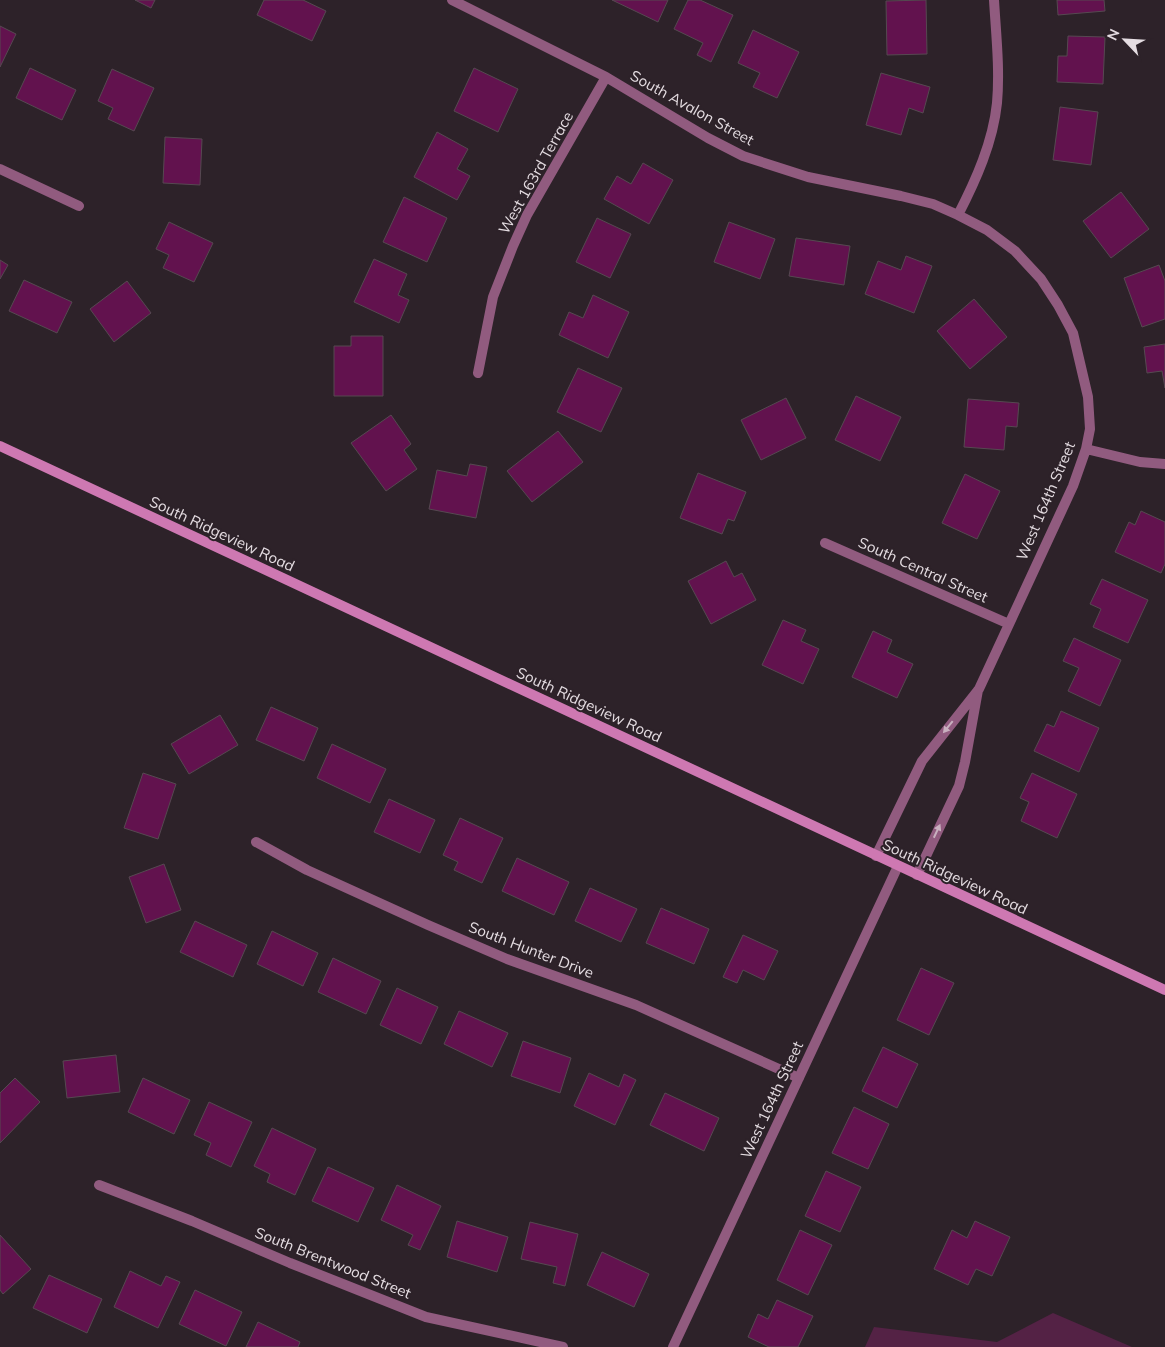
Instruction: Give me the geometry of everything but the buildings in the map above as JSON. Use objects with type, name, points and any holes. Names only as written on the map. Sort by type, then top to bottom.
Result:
[{"type":"main road","name":"South Ridgeview Road","points":[[0,446],[1165,990]]},
{"type":"street","name":"South Avalon Street","points":[[452,0],[606,77],[708,138],[744,156],[808,177],[933,204],[958,215]]},
{"type":"street","points":[[958,215],[969,194],[986,152],[997,104],[998,67],[994,0]]},
{"type":"street","name":"West 163rd Terrace","points":[[478,374],[493,297],[513,246],[527,215],[606,77]]},
{"type":"street","points":[[0,169],[79,206]]},
{"type":"street","name":"West 164th Street","points":[[917,875],[959,786],[979,689],[1073,486],[1086,449],[1090,429],[1088,397],[1073,333],[1058,305],[1041,279],[1015,251],[987,230],[958,215]]},
{"type":"street","points":[[1086,449],[1140,462],[1165,464]]},
{"type":"street","name":"South Central Street","points":[[825,543],[1008,624]]},
{"type":"street","name":"West 164th Street","points":[[876,856],[922,761],[979,689]]},
{"type":"street","name":"South Hunter Drive","points":[[256,842],[307,870],[428,925],[507,959],[636,1005],[799,1078]]},
{"type":"street","name":"West 164th Street","points":[[673,1347],[898,866]]},
{"type":"street","name":"South Brentwood Street","points":[[99,1185],[192,1220],[290,1263],[426,1317],[563,1347]]},
{"type":"shaded area","points":[[1053,1313],[1132,1347],[865,1347],[874,1327],[997,1342]]}]
